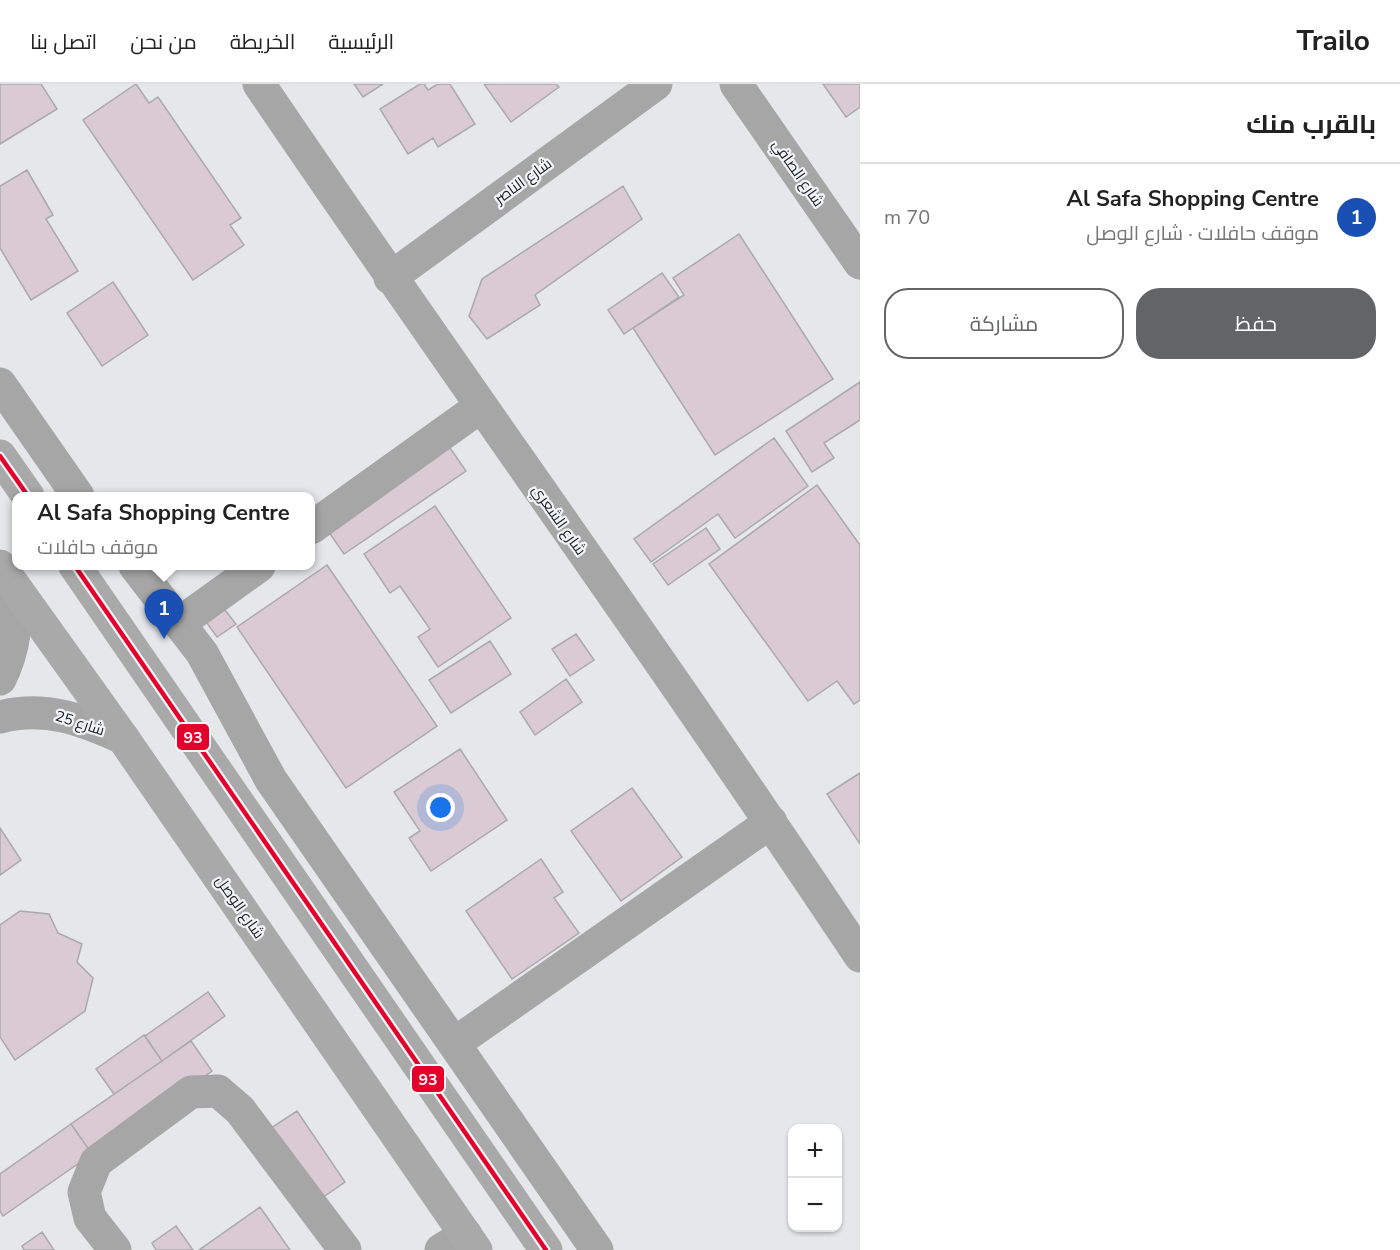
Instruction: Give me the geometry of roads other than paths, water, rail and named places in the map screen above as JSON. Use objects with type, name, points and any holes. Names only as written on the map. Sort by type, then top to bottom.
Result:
[{"type":"main road","points":[[0,456],[25,492]]},
{"type":"main road","points":[[78,570],[546,1250]]},
{"type":"main road","name":"شارع الوصل","points":[[8,577],[123,738],[461,1245]]},
{"type":"street","name":"شارع الشعري","points":[[259,84],[390,278],[771,822],[860,956]]},
{"type":"street","name":"شارع الناصر","points":[[390,278],[656,84]]},
{"type":"street","name":"شارع الصافي","points":[[736,84],[860,263]]},
{"type":"street","points":[[0,384],[75,492]]},
{"type":"street","points":[[315,525],[480,407]]},
{"type":"street","points":[[138,570],[202,653],[271,780],[597,1250]]},
{"type":"street","points":[[180,622],[253,570]]},
{"type":"street","points":[[0,679],[13,646],[17,625],[8,577]]},
{"type":"street","name":"شارع 25","points":[[0,717],[32,712],[56,713],[78,719],[123,738]]},
{"type":"street","points":[[455,1043],[771,822]]},
{"type":"street","points":[[115,1250],[90,1218],[84,1192],[96,1162],[191,1092],[218,1091],[240,1110],[345,1250]]},
{"type":"place","name":"Al Safa Shopping Centre","points":[[164,639]]}]
